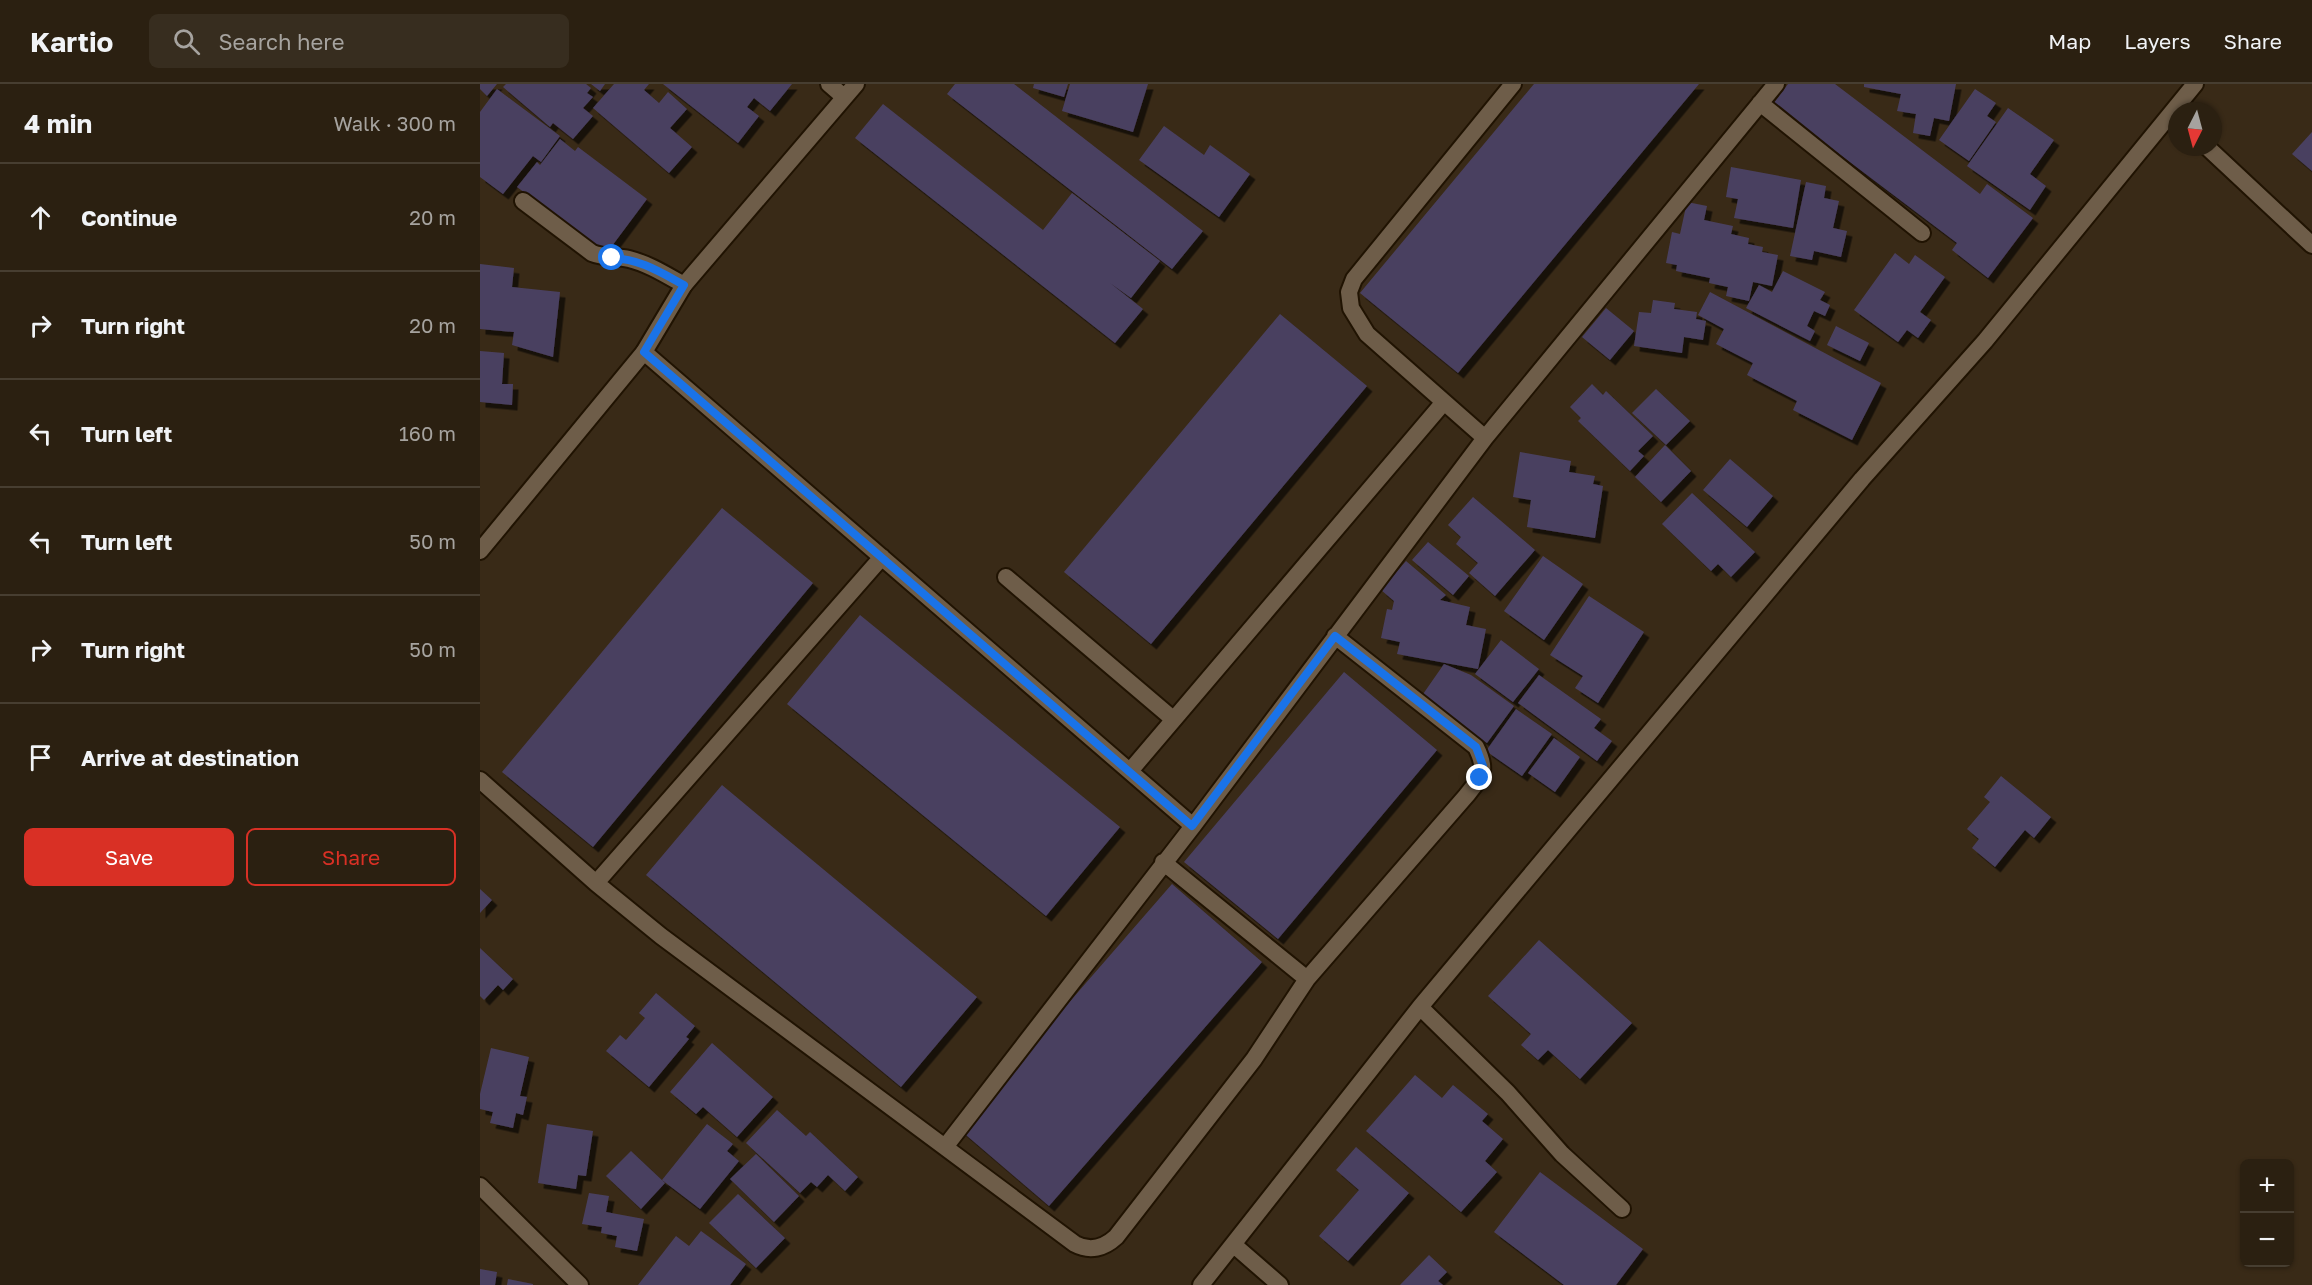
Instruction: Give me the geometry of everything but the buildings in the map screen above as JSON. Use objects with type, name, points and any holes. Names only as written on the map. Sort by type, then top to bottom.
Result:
[{"type":"street","points":[[828,84],[844,97]]},
{"type":"street","points":[[480,551],[644,352],[684,285],[856,84]]},
{"type":"street","points":[[1485,438],[1367,334],[1351,308],[1349,292],[1354,279],[1514,84]]},
{"type":"street","points":[[945,1147],[1192,826],[1485,438],[1776,84]]},
{"type":"street","points":[[2183,102],[2195,84]]},
{"type":"street","points":[[1760,103],[1922,233]]},
{"type":"street","points":[[1201,1285],[1420,1007],[1862,479],[1985,341],[2168,123]]},
{"type":"street","points":[[2217,156],[2312,245]]},
{"type":"street","points":[[523,201],[592,253],[603,258],[627,259],[653,267],[684,285]]},
{"type":"street","points":[[644,352],[1192,826]]},
{"type":"street","points":[[1130,771],[1444,402]]},
{"type":"street","points":[[596,883],[882,557]]},
{"type":"street","points":[[1006,577],[1173,719]]},
{"type":"street","points":[[480,780],[596,883],[715,977],[1075,1244],[1089,1249],[1105,1245],[1116,1237],[1254,1059],[1306,979],[1480,778],[1483,766],[1476,747],[1335,636]]},
{"type":"street","points":[[1164,862],[1306,979]]},
{"type":"street","points":[[1420,1007],[1508,1093],[1562,1154],[1622,1209]]},
{"type":"street","points":[[480,1186],[580,1285]]},
{"type":"street","points":[[1233,1245],[1280,1285]]},
{"type":"route","points":[[612,258],[627,259],[653,267],[684,285],[644,352],[1192,826],[1335,636],[1476,747],[1483,766],[1480,778]]}]
